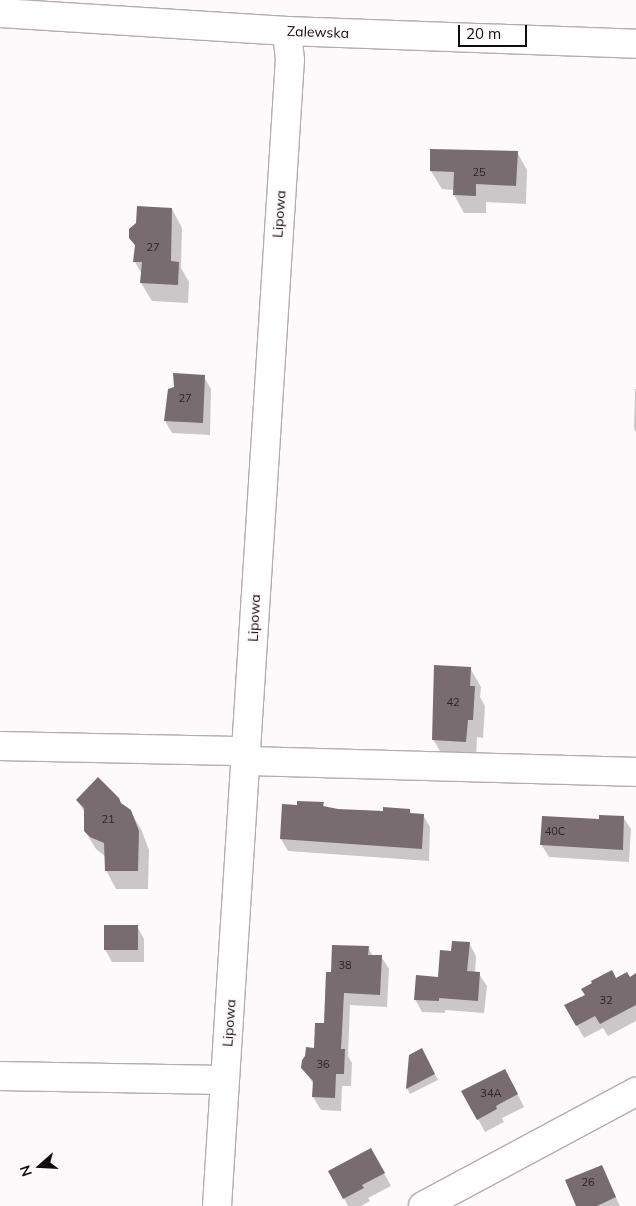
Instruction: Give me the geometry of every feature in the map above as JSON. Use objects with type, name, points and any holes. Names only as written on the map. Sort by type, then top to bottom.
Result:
[{"type":"street","name":"Zalewska","points":[[0,13],[287,31],[636,44]]},
{"type":"street","name":"Lipowa","points":[[217,1206],[290,60],[287,31]]},
{"type":"street","points":[[0,746],[636,772]]},
{"type":"street","points":[[0,1076],[225,1080]]},
{"type":"street","points":[[424,1206],[636,1092]]},
{"type":"building","points":[[430,149],[518,151],[516,186],[476,184],[476,196],[453,195],[454,172],[430,171]]},
{"type":"building","points":[[137,206],[172,208],[171,261],[179,262],[178,285],[140,283],[142,262],[133,262],[135,245],[129,238],[129,229],[136,223]]},
{"type":"building","points":[[173,373],[205,375],[203,423],[164,421],[168,389],[174,387]]},
{"type":"building","points":[[434,665],[471,667],[470,686],[475,686],[473,720],[468,720],[466,742],[432,740]]},
{"type":"building","points":[[98,777],[119,798],[121,803],[131,810],[139,831],[138,871],[105,871],[104,843],[90,837],[84,831],[84,808],[76,800]]},
{"type":"building","points":[[297,801],[324,802],[323,806],[338,809],[383,811],[383,807],[410,809],[410,813],[424,814],[422,849],[280,839],[282,804],[297,805]]},
{"type":"building","points":[[599,815],[624,816],[623,850],[540,845],[542,816],[599,819]]},
{"type":"building","points":[[104,925],[138,925],[138,950],[104,950]]},
{"type":"building","points":[[452,941],[470,942],[467,971],[480,972],[478,1001],[439,998],[439,1001],[414,1000],[416,975],[438,977],[440,950],[451,951]]},
{"type":"building","points":[[332,945],[369,946],[368,955],[382,955],[380,995],[344,993],[341,1049],[345,1049],[344,1074],[336,1074],[335,1098],[312,1097],[313,1081],[301,1068],[302,1060],[305,1056],[306,1047],[314,1048],[315,1023],[324,1023],[326,972],[331,972]]},
{"type":"building","points":[[612,970],[616,978],[627,972],[630,977],[636,973],[636,1005],[600,1024],[595,1016],[576,1026],[564,1005],[585,995],[581,989],[592,983],[591,981]]},
{"type":"building","points":[[422,1048],[435,1074],[406,1089],[409,1055]]},
{"type":"building","points":[[505,1069],[518,1094],[496,1106],[497,1109],[477,1120],[461,1091]]},
{"type":"building","points":[[371,1148],[385,1173],[362,1185],[364,1188],[343,1199],[328,1171]]},
{"type":"building","points":[[602,1165],[616,1197],[597,1206],[576,1206],[565,1180]]}]
